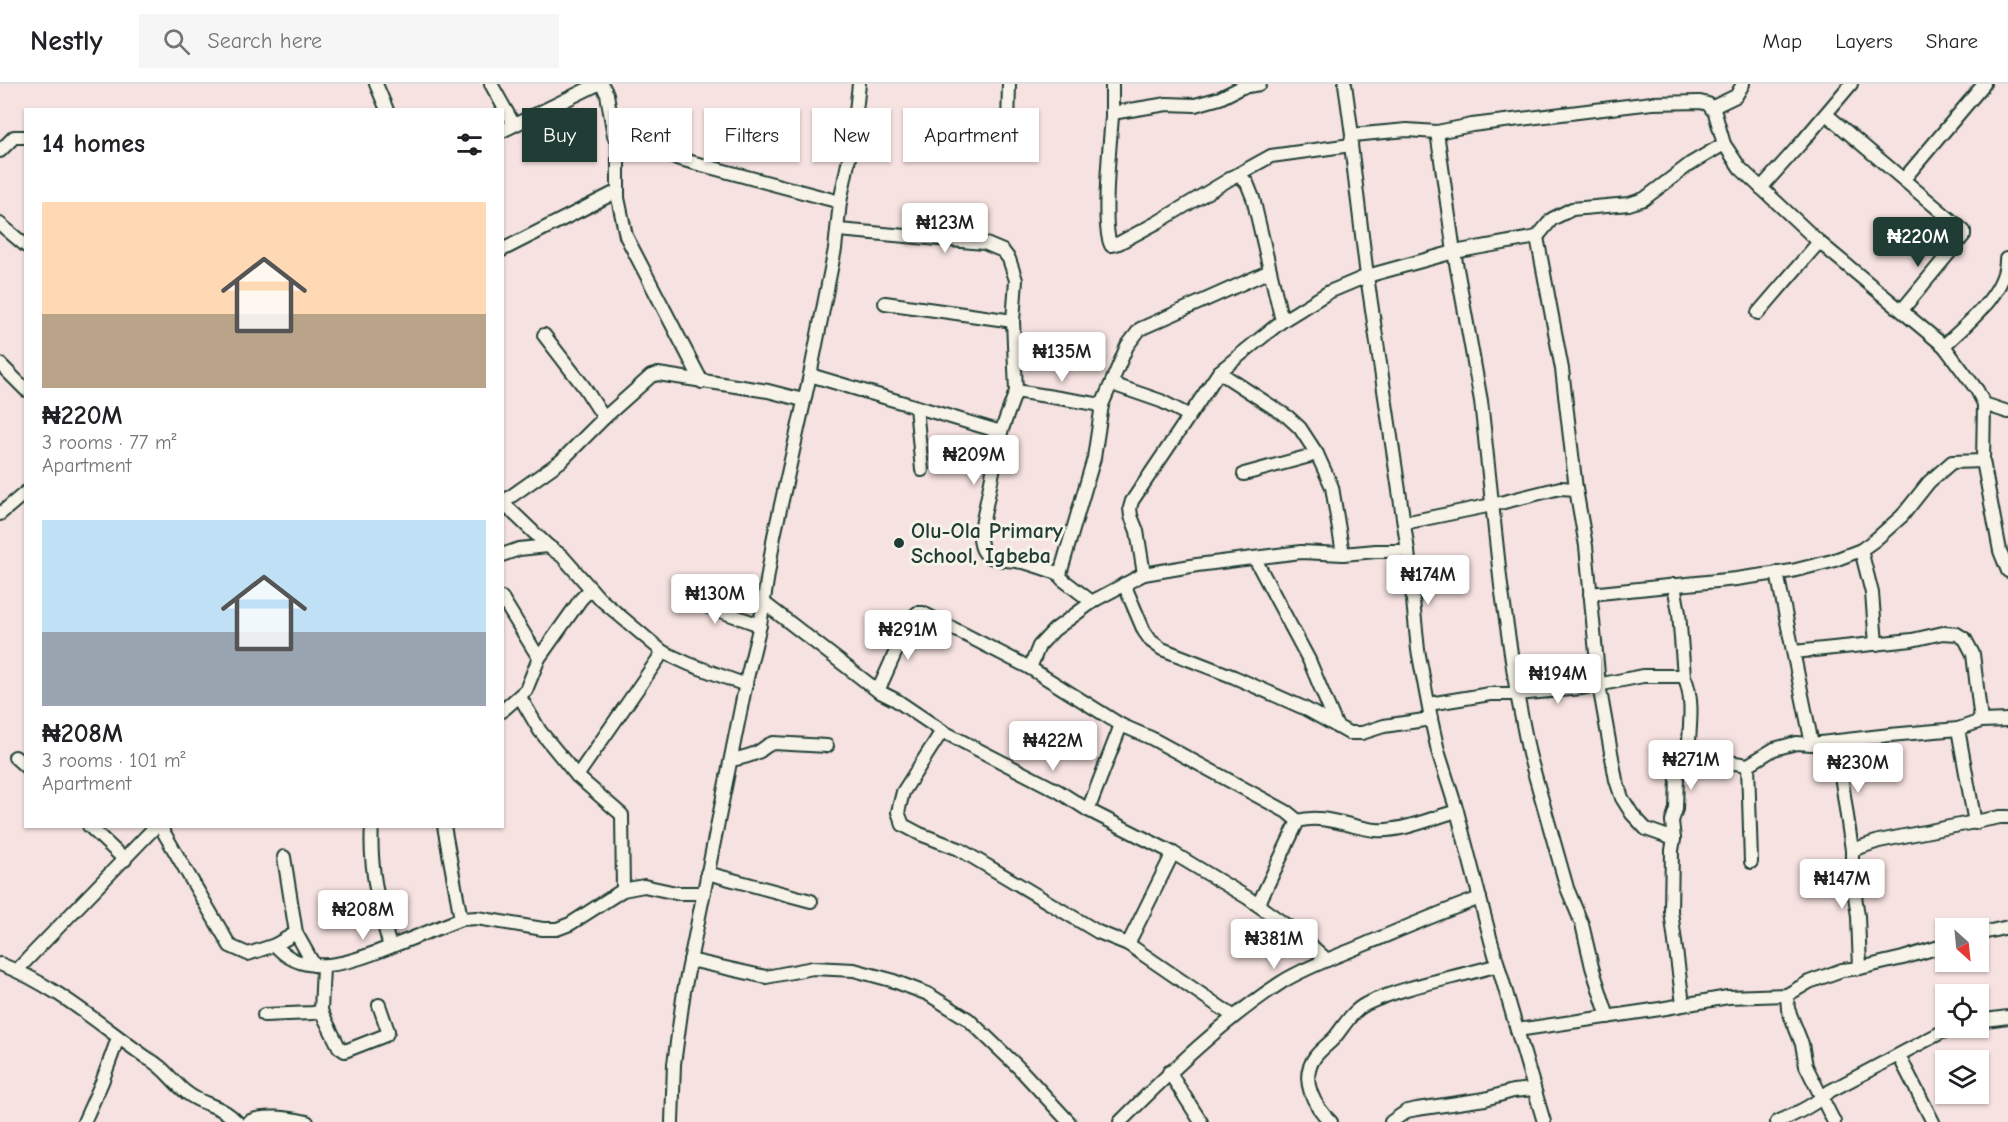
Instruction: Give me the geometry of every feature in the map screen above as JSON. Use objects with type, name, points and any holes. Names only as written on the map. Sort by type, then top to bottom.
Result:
[{"type":"street","points":[[376,84],[386,108]]},
{"type":"street","points":[[491,84],[500,108]]},
{"type":"street","points":[[508,128],[598,84],[602,85],[608,94],[610,108]]},
{"type":"street","points":[[672,1122],[677,1036],[690,960],[760,625],[770,557],[839,230],[840,202],[852,148],[859,84]]},
{"type":"street","points":[[1008,108],[1009,84]]},
{"type":"street","points":[[1112,84],[1107,200],[1108,234],[1111,245],[1119,243],[1271,156],[1407,130],[1437,132],[1472,125],[1652,103],[1700,102],[1708,104],[1713,107],[1724,144],[1740,168],[1819,242],[1944,346],[1971,381],[1984,404],[1983,461],[2002,521],[2000,551],[2008,571]]},
{"type":"street","points":[[1112,113],[1167,104],[1195,105],[1242,87],[1260,84]]},
{"type":"street","points":[[1345,84],[1367,276],[1408,551],[1418,650],[1431,719],[1498,965],[1544,1122]]},
{"type":"street","points":[[1713,107],[1736,96],[1743,84]]},
{"type":"street","points":[[1761,188],[1851,84]]},
{"type":"street","points":[[1904,179],[1984,84]]},
{"type":"street","points":[[1826,114],[1964,233],[1902,310]]},
{"type":"street","points":[[1437,132],[1454,252],[1481,401],[1501,586],[1517,694],[1529,754],[1567,888],[1582,924],[1592,967],[1608,1017]]},
{"type":"street","points":[[0,151],[14,137],[24,137]]},
{"type":"street","points":[[1144,574],[1137,531],[1130,508],[1188,415],[1219,372],[1282,321],[1329,292],[1367,276],[1454,252],[1538,237],[1551,219],[1572,209],[1629,204],[1644,199],[1690,164],[1724,144]]},
{"type":"street","points":[[618,162],[618,191],[626,236],[702,382]]},
{"type":"street","points":[[691,162],[840,202]]},
{"type":"street","points":[[1233,177],[1240,176],[1247,183],[1253,198],[1282,321]]},
{"type":"street","points":[[504,249],[618,191]]},
{"type":"street","points":[[0,224],[24,244]]},
{"type":"street","points":[[839,230],[963,240],[996,247],[1003,251],[1009,259],[1016,280],[1013,321],[1016,391],[1001,432],[980,535],[980,546],[983,552],[993,559],[1023,562],[1060,574]]},
{"type":"street","points":[[1538,237],[1562,369],[1576,489],[1586,546],[1599,685],[1616,780],[1622,798],[1632,814],[1646,829],[1674,839]]},
{"type":"street","points":[[1758,313],[1819,242]]},
{"type":"street","points":[[1944,346],[1987,303],[2007,268],[2006,259]]},
{"type":"street","points":[[1092,602],[1062,579],[1060,574],[1094,458],[1102,405],[1127,346],[1140,328],[1270,271]]},
{"type":"street","points":[[1994,293],[2008,297]]},
{"type":"street","points":[[885,303],[1013,321]]},
{"type":"street","points":[[544,335],[584,387],[604,418]]},
{"type":"street","points":[[0,364],[24,388]]},
{"type":"street","points":[[1219,372],[1288,417],[1300,428],[1317,454],[1332,487],[1343,554]]},
{"type":"street","points":[[504,501],[561,461],[651,376],[658,374],[803,400]]},
{"type":"street","points":[[810,375],[1001,432]]},
{"type":"street","points":[[1112,384],[1161,401],[1188,415]]},
{"type":"street","points":[[1016,391],[1102,405]]},
{"type":"street","points":[[1984,404],[2008,412]]},
{"type":"street","points":[[916,407],[922,470]]},
{"type":"street","points":[[1244,474],[1317,454]]},
{"type":"street","points":[[1590,594],[1777,573],[1832,561],[1861,550],[1875,540],[1902,516],[1929,482],[1952,462],[1983,461]]},
{"type":"street","points":[[1404,523],[1560,488],[1576,489]]},
{"type":"street","points":[[0,514],[24,494]]},
{"type":"street","points":[[504,503],[548,546],[562,556],[591,589],[663,652],[746,685]]},
{"type":"street","points":[[504,554],[519,549],[548,546]]},
{"type":"street","points":[[1861,550],[1872,593],[1876,644]]},
{"type":"street","points":[[1030,668],[1039,646],[1054,630],[1092,602],[1144,574],[1301,552],[1343,554],[1408,551]]},
{"type":"street","points":[[1255,559],[1309,660],[1337,728]]},
{"type":"street","points":[[1777,573],[1812,744]]},
{"type":"street","points":[[1124,584],[1144,631],[1151,641],[1162,649],[1234,677],[1294,704],[1337,728],[1349,733],[1362,733],[1384,726],[1431,719]]},
{"type":"street","points":[[1674,585],[1679,613],[1683,676],[1688,685],[1690,717],[1688,756]]},
{"type":"street","points":[[504,709],[526,690],[539,658],[581,599],[591,589]]},
{"type":"street","points":[[681,597],[760,625]]},
{"type":"street","points":[[504,601],[539,658]]},
{"type":"street","points":[[763,602],[878,691],[896,700],[942,731],[1173,853],[1258,905],[1297,933],[1327,960]]},
{"type":"street","points":[[878,691],[909,622],[917,613],[928,615],[1030,668],[1121,725],[1151,738],[1287,812],[1298,821]]},
{"type":"street","points":[[1794,652],[1912,640],[1943,633],[1957,634],[1965,639],[1974,654],[1981,721]]},
{"type":"street","points":[[577,776],[663,652]]},
{"type":"street","points":[[1429,704],[1490,694],[1517,694],[1599,685],[1643,676],[1683,676]]},
{"type":"street","points":[[520,697],[540,732],[577,776],[622,815],[623,890]]},
{"type":"street","points":[[1683,1004],[1671,911],[1671,858],[1674,839],[1672,821],[1676,808],[1677,777],[1682,760],[1688,756],[1748,765],[1774,749],[1796,742],[1812,744],[1958,729],[1981,721],[2008,720]]},
{"type":"street","points":[[1088,810],[1121,725]]},
{"type":"street","points":[[1958,729],[1975,823]]},
{"type":"street","points":[[942,731],[903,792],[898,812],[903,825],[959,849],[1098,932],[1128,944],[1233,1016]]},
{"type":"street","points":[[1836,741],[1852,850],[1860,968]]},
{"type":"street","points":[[731,760],[745,758],[762,750],[766,745],[826,746]]},
{"type":"street","points":[[15,757],[24,765]]},
{"type":"street","points":[[1748,765],[1751,862]]},
{"type":"street","points":[[1258,905],[1298,821],[1308,818],[1360,828],[1389,830],[1457,811]]},
{"type":"street","points":[[1852,850],[1879,841],[2008,817]]},
{"type":"street","points":[[91,828],[125,860]]},
{"type":"street","points":[[17,970],[67,916],[156,828]]},
{"type":"street","points":[[159,828],[230,946],[248,954],[275,945],[296,933]]},
{"type":"street","points":[[372,828],[370,858],[390,947]]},
{"type":"street","points":[[444,828],[461,919]]},
{"type":"street","points":[[1128,944],[1173,853]]},
{"type":"street","points":[[284,857],[296,933],[318,966],[321,1011],[339,1047],[345,1051],[386,1035],[388,1031],[380,1005]]},
{"type":"street","points":[[707,873],[811,901]]},
{"type":"street","points":[[275,945],[299,962],[318,966],[351,961],[461,919],[477,918],[556,929],[570,924],[623,890],[644,886],[676,893],[703,893]]},
{"type":"street","points":[[1120,1122],[1169,1072],[1233,1016],[1298,973],[1435,914],[1480,898]]},
{"type":"street","points":[[1989,931],[2008,927]]},
{"type":"street","points":[[1517,1030],[1728,997],[1787,995],[1809,982],[1842,970],[1860,968],[1935,948]]},
{"type":"street","points":[[690,960],[766,977],[813,968],[854,970],[891,980],[928,994],[968,1019],[1019,1068],[1069,1122]]},
{"type":"street","points":[[0,964],[17,970],[59,995],[118,1038],[161,1065],[188,1094],[224,1110],[237,1122]]},
{"type":"street","points":[[1331,1122],[1309,1088],[1309,1068],[1357,1009],[1400,992],[1498,965]]},
{"type":"street","points":[[1787,995],[1788,1010],[1802,1044],[1806,1066],[1833,1122]]},
{"type":"street","points":[[264,1015],[321,1011]]},
{"type":"street","points":[[1989,1020],[2008,1017]]},
{"type":"street","points":[[1777,1122],[1822,1099],[1830,1091],[1935,1036]]},
{"type":"street","points":[[84,1122],[118,1038]]},
{"type":"street","points":[[1899,1056],[1933,1122]]},
{"type":"street","points":[[1169,1072],[1201,1122]]},
{"type":"street","points":[[1394,1121],[1417,1109],[1534,1089]]},
{"type":"street","points":[[248,1122],[257,1118],[307,1122]]},
{"type":"place","name":"Olu-Ola Primary School, Igbeba","points":[[899,543]]}]
